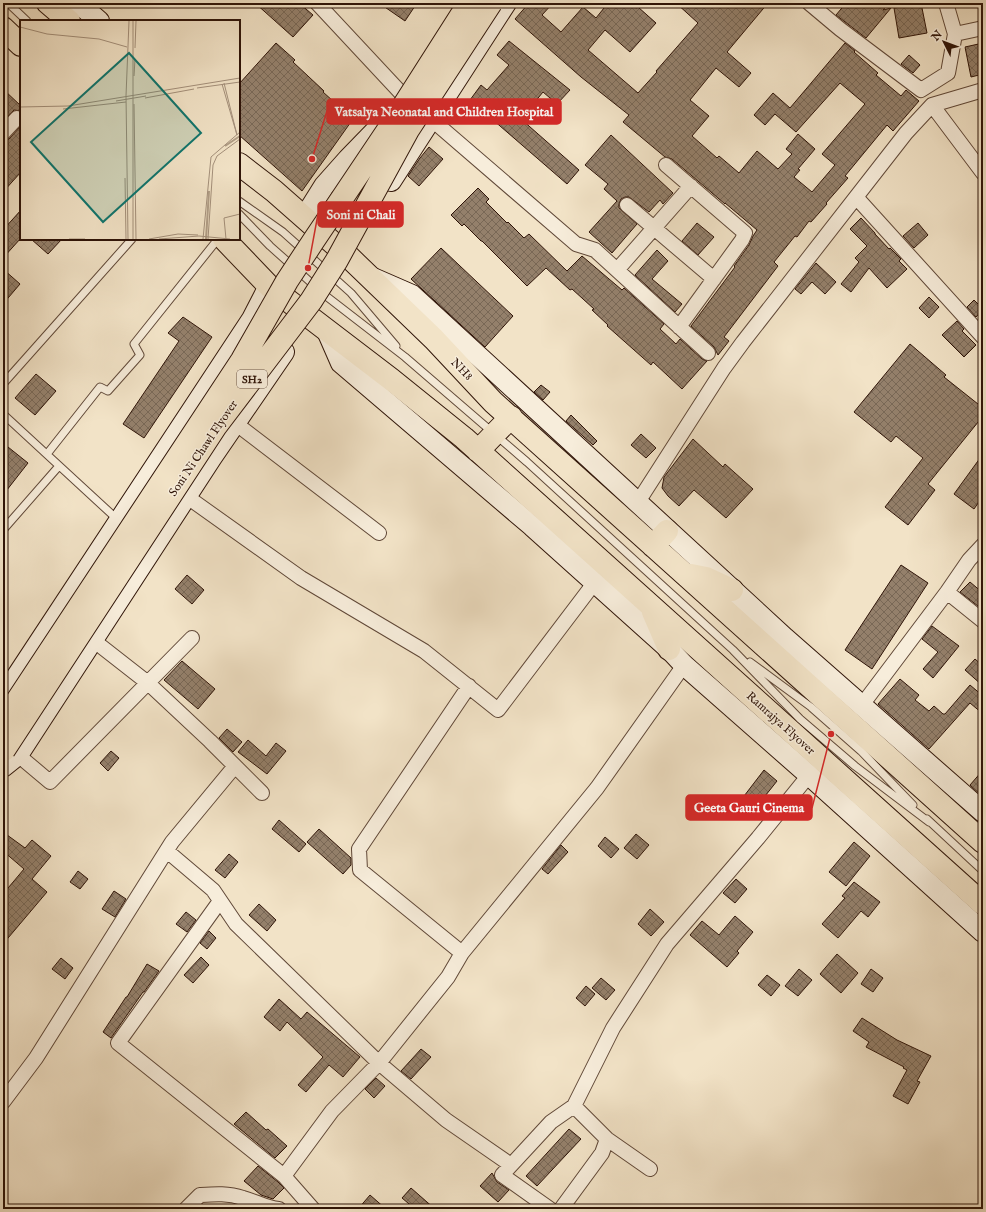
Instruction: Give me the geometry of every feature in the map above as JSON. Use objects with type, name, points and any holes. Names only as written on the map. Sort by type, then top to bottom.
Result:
[{"type":"main road","points":[[48,3],[68,20]]},
{"type":"main road","name":"Soni Ni Chawl Flyover","points":[[3,722],[242,360],[287,281],[390,127],[469,3]]},
{"type":"main road","name":"Soni Ni Chawl Flyover","points":[[7,756],[216,426],[311,301],[337,260],[408,130],[491,3]]},
{"type":"main road","points":[[3,28],[20,44]]},
{"type":"main road","name":"NH8","points":[[240,165],[349,257],[434,339],[511,418],[660,538],[685,575]]},
{"type":"main road","name":"Ramrajya Flyover","points":[[224,242],[269,286],[392,380],[478,451],[983,904]]},
{"type":"main road","points":[[478,451],[511,418]]},
{"type":"main road","points":[[685,575],[706,578],[732,590]]},
{"type":"main road","points":[[685,575],[983,842]]},
{"type":"main road","points":[[650,606],[669,649]]},
{"type":"street","points":[[78,3],[98,20]]},
{"type":"street","points":[[317,3],[401,93]]},
{"type":"street","points":[[304,218],[324,186],[382,124],[458,3]]},
{"type":"street","points":[[349,257],[390,182],[506,3]]},
{"type":"street","points":[[814,5],[840,29],[920,90],[948,72],[955,34],[946,3]]},
{"type":"street","points":[[955,34],[983,28]]},
{"type":"street","points":[[638,502],[724,368],[906,133],[932,105],[983,90]]},
{"type":"street","points":[[932,105],[983,173]]},
{"type":"street","points":[[3,133],[17,118]]},
{"type":"street","points":[[430,119],[576,244],[595,250],[708,354]]},
{"type":"street","points":[[666,165],[745,233],[742,240],[679,327]]},
{"type":"street","points":[[617,270],[691,186]]},
{"type":"street","points":[[856,197],[983,337]]},
{"type":"street","points":[[627,205],[714,279]]},
{"type":"street","points":[[368,276],[412,295],[638,502],[660,538],[732,590],[983,812]]},
{"type":"street","points":[[3,697],[252,319],[269,286]]},
{"type":"street","points":[[192,638],[50,782],[7,756],[93,640],[186,496],[292,342],[320,324],[341,363],[532,526],[669,649],[684,665],[809,775],[983,932]]},
{"type":"street","points":[[235,423],[379,533]]},
{"type":"street","points":[[186,496],[301,578],[424,651],[498,710],[595,582]]},
{"type":"street","points":[[862,705],[947,592],[969,560],[982,550]]},
{"type":"street","points":[[947,592],[983,621]]},
{"type":"street","points":[[93,640],[148,683],[262,793]]},
{"type":"street","points":[[284,1176],[332,1111],[379,1063],[448,977],[462,953],[597,788],[684,665]]},
{"type":"street","points":[[462,953],[360,870],[359,850],[469,686]]},
{"type":"street","points":[[3,1102],[36,1058],[172,842],[235,766]]},
{"type":"street","points":[[550,1209],[502,1175],[551,1122],[574,1106],[613,1028],[667,944],[758,838],[809,775]]},
{"type":"street","points":[[167,851],[213,890],[236,924],[379,1063],[446,1120],[511,1165]]},
{"type":"street","points":[[220,901],[118,1043],[284,1176],[313,1209]]},
{"type":"street","points":[[574,1106],[607,1139],[650,1169]]},
{"type":"street","points":[[561,1209],[602,1153],[607,1139]]},
{"type":"street","points":[[186,1209],[200,1195],[222,1194],[243,1198],[279,1209]]},
{"type":"lane","points":[[8,3],[26,20]]},
{"type":"lane","points":[[240,202],[283,232],[351,293],[405,357]]},
{"type":"lane","points":[[240,215],[270,246],[326,296],[405,357],[494,434],[733,650],[800,719],[855,766],[929,822]]},
{"type":"lane","points":[[3,384],[131,240]]},
{"type":"lane","points":[[47,454],[100,387],[108,391],[140,355],[134,344],[224,242]]},
{"type":"lane","points":[[4,416],[119,521]]},
{"type":"lane","points":[[3,530],[59,466]]},
{"type":"lane","points":[[733,650],[811,707],[861,752],[929,822],[983,871]]},
{"type":"building","points":[[255,3],[299,3],[313,15],[293,37]]},
{"type":"building","points":[[379,3],[417,3],[405,21]]},
{"type":"building","points":[[529,3],[553,3],[542,15],[561,32],[583,7],[596,18],[608,3],[630,3],[636,8],[638,7],[656,23],[630,52],[605,30],[588,50],[638,93],[698,23],[676,3],[768,3],[727,52],[751,73],[739,87],[716,68],[690,100],[709,116],[692,136],[717,158],[719,156],[739,173],[757,151],[778,169],[792,154],[786,149],[798,134],[815,149],[798,169],[800,170],[794,177],[812,192],[835,165],[822,154],[865,104],[840,83],[796,132],[775,114],[765,125],[754,115],[773,93],[790,108],[845,43],[878,73],[876,75],[901,96],[906,90],[919,101],[893,131],[887,125],[845,176],[848,178],[826,203],[827,204],[811,222],[809,221],[797,237],[795,236],[774,262],[778,266],[724,337],[729,341],[718,355],[714,347],[691,326],[735,267],[734,266],[749,245],[757,230],[672,159],[665,157],[623,122],[629,115],[581,77],[515,19]]},
{"type":"building","points":[[846,3],[889,3],[883,10],[891,8],[866,38],[836,15]]},
{"type":"building","points":[[921,3],[927,33],[899,38],[894,8]]},
{"type":"building","points":[[509,41],[570,90],[557,104],[543,92],[521,119],[579,170],[567,184],[470,100],[481,85],[487,90],[509,65],[497,55]]},
{"type":"building","points":[[276,43],[295,60],[293,62],[324,91],[323,92],[353,119],[302,191],[240,136],[240,83]]},
{"type":"building","points":[[983,43],[983,74],[971,77],[965,47]]},
{"type":"building","points":[[909,55],[920,65],[913,73],[901,64]]},
{"type":"building","points":[[3,89],[20,105],[20,111],[14,110],[3,121]]},
{"type":"building","points":[[20,127],[20,173],[3,192],[3,141],[9,139]]},
{"type":"building","points":[[611,135],[673,193],[663,204],[660,200],[649,212],[629,197],[621,199],[619,208],[637,224],[612,253],[589,232],[617,201],[604,189],[608,184],[585,165]]},
{"type":"building","points":[[429,147],[443,159],[419,186],[408,176]]},
{"type":"building","points":[[478,188],[489,199],[486,202],[507,223],[508,222],[524,238],[529,234],[567,271],[582,256],[622,290],[624,288],[664,324],[660,329],[676,344],[680,339],[702,359],[707,361],[682,389],[653,362],[651,365],[607,326],[608,325],[592,310],[594,309],[546,268],[527,286],[464,224],[462,226],[451,215]]},
{"type":"building","points":[[20,211],[20,239],[3,258],[3,230]]},
{"type":"building","points":[[861,218],[889,249],[890,248],[901,259],[899,261],[907,269],[887,288],[869,268],[851,292],[841,284],[859,262],[855,258],[867,246],[850,229]]},
{"type":"building","points":[[697,223],[714,237],[698,255],[682,241]]},
{"type":"building","points":[[918,223],[928,235],[914,248],[903,236]]},
{"type":"building","points":[[32,240],[61,240],[48,254]]},
{"type":"building","points":[[441,248],[513,316],[485,347],[411,279]]},
{"type":"building","points":[[657,250],[668,261],[652,279],[682,304],[675,312],[635,275]]},
{"type":"building","points":[[816,263],[836,282],[825,294],[812,282],[801,294],[795,289]]},
{"type":"building","points":[[3,269],[20,284],[3,304]]},
{"type":"building","points":[[929,297],[939,307],[929,318],[919,308]]},
{"type":"building","points":[[974,300],[983,309],[976,317],[967,307]]},
{"type":"building","points":[[183,317],[212,337],[144,438],[123,424],[179,341],[168,333]]},
{"type":"building","points":[[957,321],[964,329],[962,331],[976,345],[964,357],[942,335]]},
{"type":"building","points":[[910,344],[946,375],[944,377],[983,408],[983,416],[928,484],[935,490],[908,525],[885,507],[923,458],[896,436],[891,442],[854,412]]},
{"type":"building","points":[[36,374],[56,391],[35,415],[15,398]]},
{"type":"building","points":[[541,385],[550,392],[543,400],[534,392]]},
{"type":"building","points":[[571,415],[597,441],[593,445],[566,421]]},
{"type":"building","points":[[641,434],[656,448],[646,458],[631,445]]},
{"type":"building","points":[[693,439],[723,467],[725,464],[753,489],[726,518],[694,490],[679,506],[662,488],[664,477]]},
{"type":"building","points":[[8,447],[28,463],[3,495],[3,453]]},
{"type":"building","points":[[983,454],[983,496],[974,509],[954,494]]},
{"type":"building","points":[[901,565],[928,583],[872,669],[845,650]]},
{"type":"building","points":[[187,575],[204,590],[192,604],[175,589]]},
{"type":"building","points":[[970,582],[983,593],[983,610],[960,592]]},
{"type":"building","points":[[932,626],[959,646],[933,678],[923,669],[938,652],[922,639]]},
{"type":"building","points":[[975,659],[983,666],[983,686],[965,670]]},
{"type":"building","points":[[182,661],[215,689],[198,709],[164,680]]},
{"type":"building","points":[[900,679],[919,695],[915,700],[929,711],[934,706],[943,714],[945,714],[970,685],[983,696],[983,714],[970,703],[929,749],[878,704]]},
{"type":"building","points":[[227,729],[242,742],[233,752],[219,738]]},
{"type":"building","points":[[248,740],[266,756],[276,743],[286,751],[267,774],[238,752]]},
{"type":"building","points":[[111,751],[119,758],[108,771],[100,763]]},
{"type":"building","points":[[764,770],[777,781],[754,810],[741,800]]},
{"type":"building","points":[[983,770],[983,797],[970,785]]},
{"type":"building","points":[[279,820],[306,844],[299,852],[272,829]]},
{"type":"building","points":[[319,829],[351,858],[351,865],[343,874],[307,842]]},
{"type":"building","points":[[3,832],[25,848],[32,840],[51,856],[32,879],[47,892],[3,944],[3,894],[24,869],[3,851]]},
{"type":"building","points":[[636,834],[649,845],[637,859],[624,848]]},
{"type":"building","points":[[605,837],[619,849],[611,858],[598,846]]},
{"type":"building","points":[[854,842],[870,856],[846,886],[829,872]]},
{"type":"building","points":[[561,845],[568,852],[548,874],[542,869]]},
{"type":"building","points":[[229,854],[238,862],[225,878],[215,870]]},
{"type":"building","points":[[78,871],[88,879],[80,889],[70,882]]},
{"type":"building","points":[[736,879],[747,889],[735,903],[723,893]]},
{"type":"building","points":[[854,882],[880,902],[868,917],[861,911],[838,938],[822,924],[845,898],[842,896]]},
{"type":"building","points":[[114,891],[126,899],[115,917],[102,909]]},
{"type":"building","points":[[259,904],[276,920],[267,931],[249,915]]},
{"type":"building","points":[[650,909],[664,922],[651,936],[638,924]]},
{"type":"building","points":[[186,912],[196,920],[187,932],[176,924]]},
{"type":"building","points":[[735,916],[753,932],[737,951],[739,953],[727,967],[690,935],[702,921],[719,935]]},
{"type":"building","points":[[209,931],[216,938],[207,949],[200,943]]},
{"type":"building","points":[[837,954],[858,973],[841,993],[820,974]]},
{"type":"building","points":[[201,957],[209,965],[193,983],[184,975]]},
{"type":"building","points":[[61,958],[73,968],[65,979],[52,969]]},
{"type":"building","points":[[147,964],[159,971],[111,1038],[103,1032]]},
{"type":"building","points":[[799,969],[812,980],[798,996],[785,986]]},
{"type":"building","points":[[871,969],[883,978],[873,992],[861,984]]},
{"type":"building","points":[[767,975],[780,985],[771,996],[758,985]]},
{"type":"building","points":[[601,978],[615,990],[606,1000],[592,988]]},
{"type":"building","points":[[586,986],[595,994],[585,1006],[576,998]]},
{"type":"building","points":[[279,999],[301,1019],[307,1012],[360,1057],[343,1077],[329,1065],[306,1092],[298,1085],[323,1057],[287,1022],[280,1031],[264,1017]]},
{"type":"building","points":[[862,1018],[897,1040],[931,1056],[917,1081],[920,1082],[908,1104],[893,1096],[907,1070],[866,1047],[869,1042],[853,1031]]},
{"type":"building","points":[[421,1049],[431,1057],[411,1079],[401,1071]]},
{"type":"building","points":[[376,1078],[385,1086],[374,1098],[365,1089]]},
{"type":"building","points":[[246,1112],[287,1146],[275,1158],[234,1124]]},
{"type":"building","points":[[569,1129],[581,1139],[537,1186],[526,1176]]},
{"type":"building","points":[[258,1166],[284,1188],[273,1199],[261,1195],[244,1181]]},
{"type":"building","points":[[492,1173],[497,1182],[509,1190],[498,1202],[480,1186]]},
{"type":"building","points":[[411,1188],[435,1209],[415,1209],[402,1198]]},
{"type":"building","points":[[370,1195],[386,1209],[358,1209]]},
{"type":"place","name":"Vatsalya Neonatal and Children Hospital","points":[[312,159]]},
{"type":"place","name":"Soni ni Chali","points":[[308,268]]},
{"type":"place","name":"Geeta Gauri Cinema","points":[[831,734]]}]
